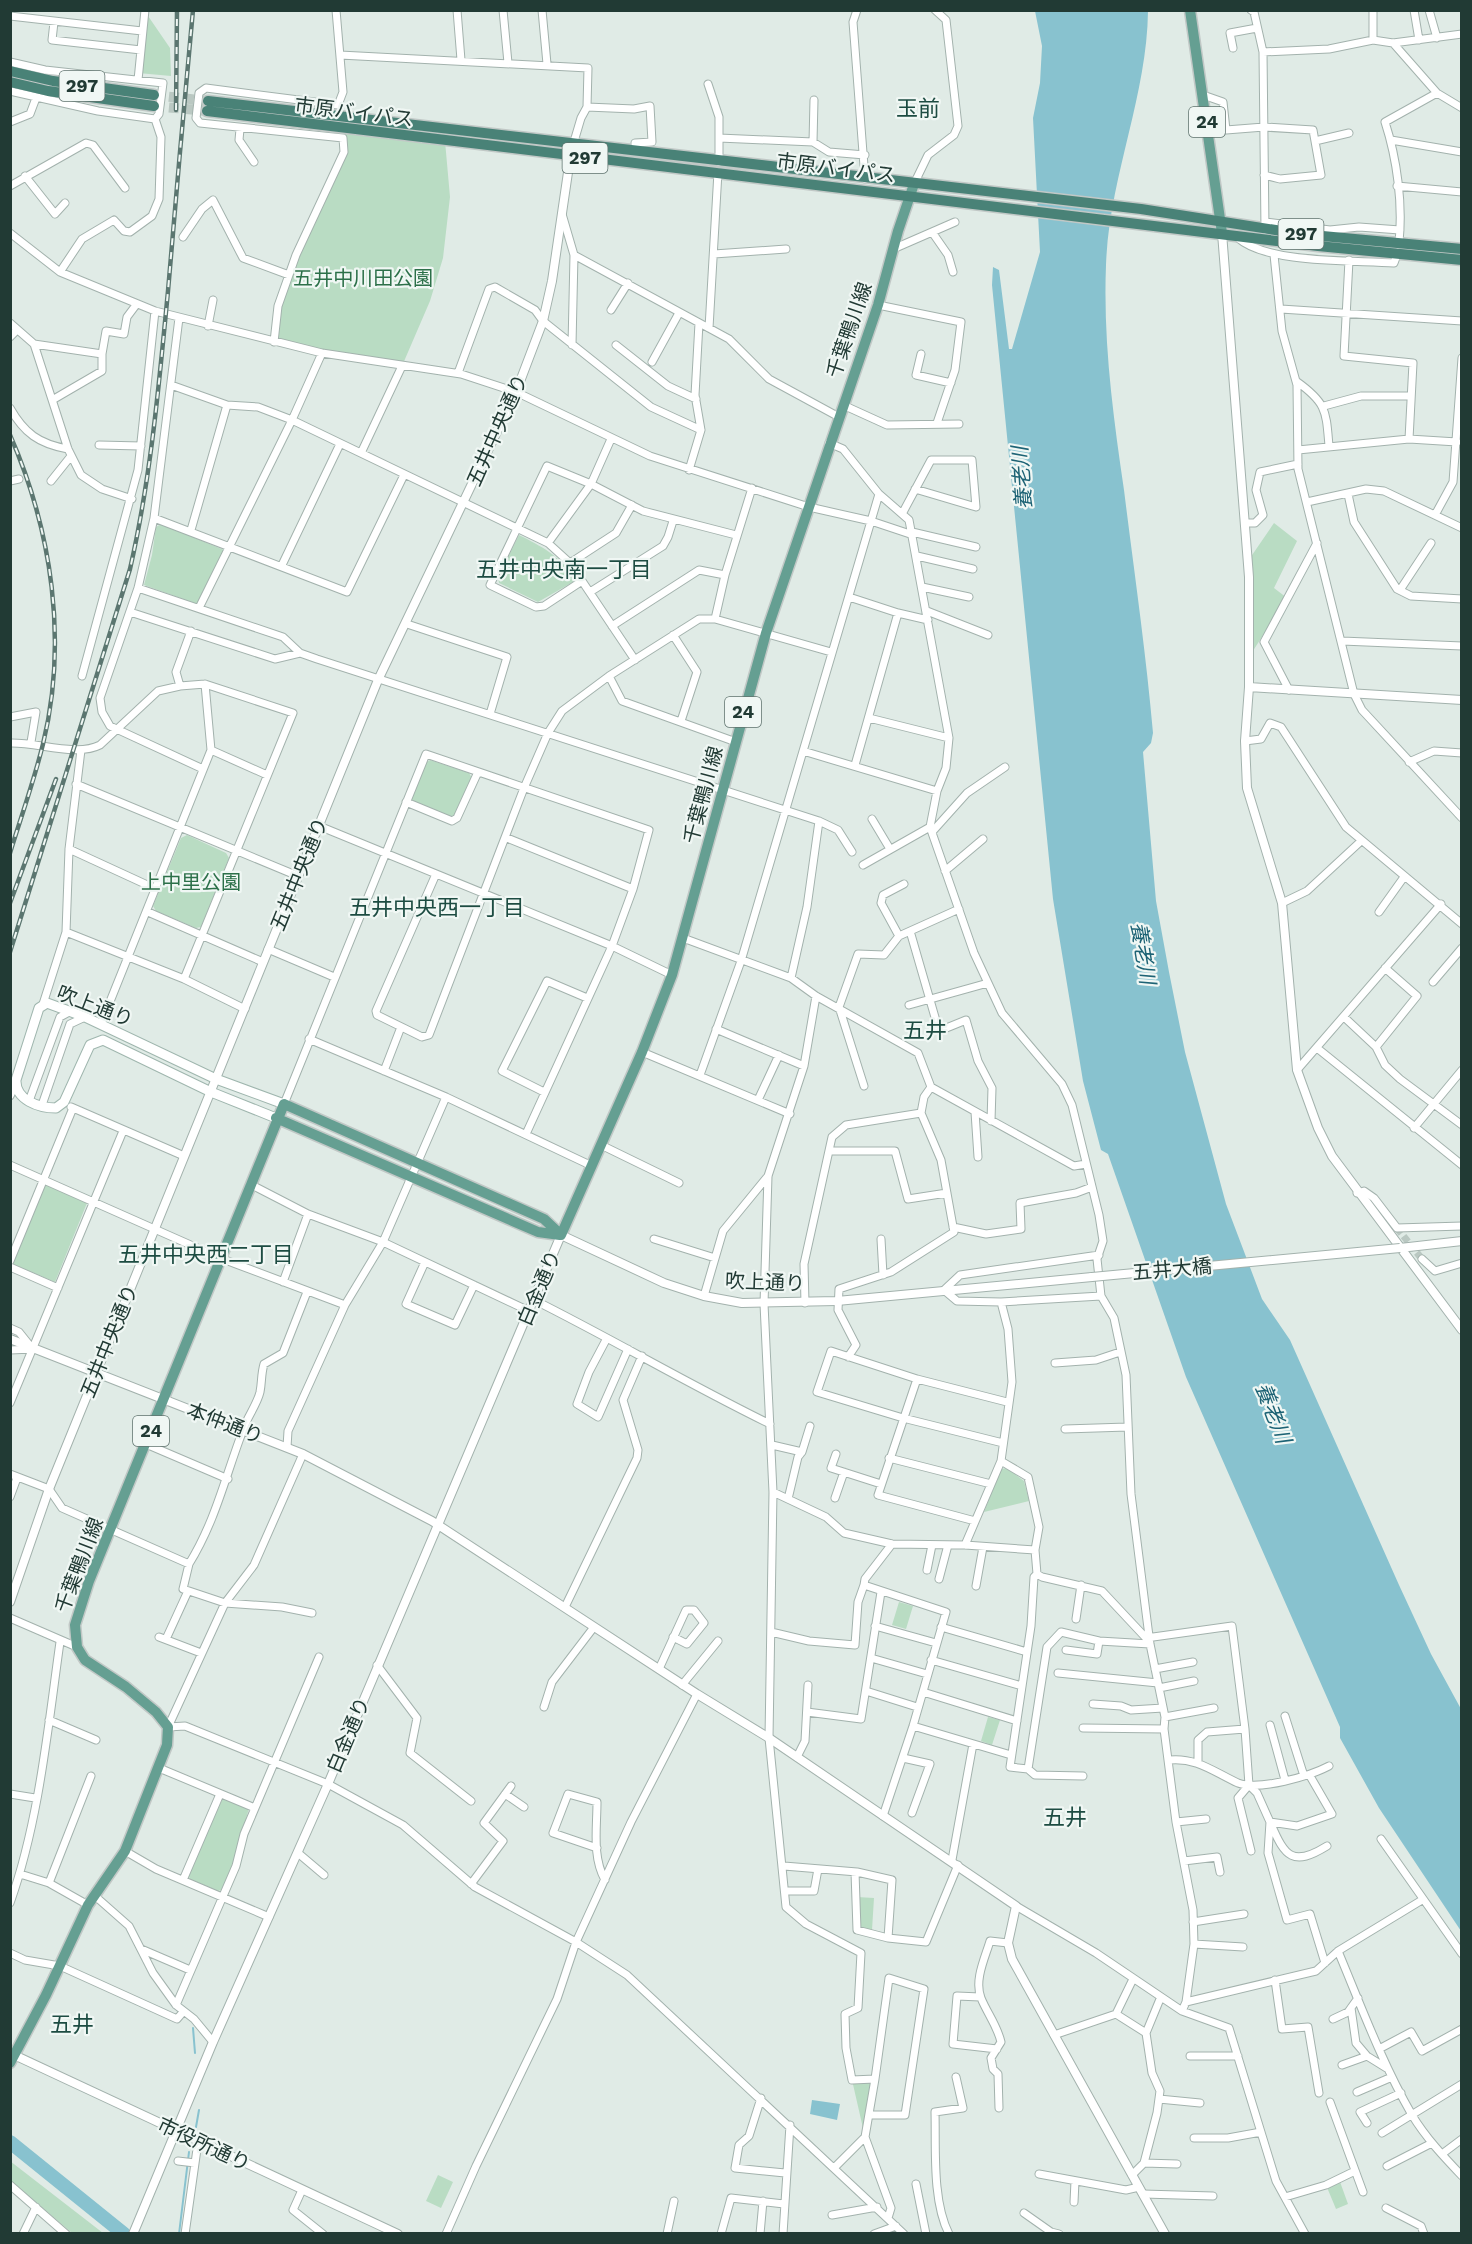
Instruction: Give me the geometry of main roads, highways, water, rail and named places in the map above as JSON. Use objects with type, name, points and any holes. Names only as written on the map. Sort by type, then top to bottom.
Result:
[{"type":"highway","name":"297","points":[[10,71],[154,101],[48,91],[10,82]]},
{"type":"highway","name":"市原バイパス","points":[[207,106],[571,151],[718,167],[865,179],[1141,209],[1265,230],[1399,247],[1461,260]]},
{"type":"highway","name":"市原バイパス","points":[[718,167],[911,196],[1228,234],[1265,230]]},
{"type":"highway","name":"市原バイパス","points":[[1399,247],[1461,249]]},
{"type":"main road","name":"24","points":[[1190,10],[1222,221],[1228,234]]},
{"type":"main road","name":"千葉鴨川線","points":[[561,1235],[642,1052],[672,975],[766,633],[878,305],[914,184]]},
{"type":"main road","name":"吹上通り","points":[[43,1004],[85,1017],[216,1079],[284,1104],[544,1219],[561,1235],[538,1232],[211,1092],[103,1040],[90,1045],[68,1105],[53,1108],[29,1101],[19,1096],[15,1086],[39,1008],[43,1004]]},
{"type":"main road","name":"千葉鴨川線","points":[[12,2057],[60,1966],[91,1900],[125,1851],[167,1745],[168,1727],[156,1712],[126,1687],[86,1660],[77,1647],[75,1625],[78,1610],[110,1530],[276,1118],[284,1104]]},
{"type":"water","name":"養老川","points":[[1035,11],[1148,11],[1141,75],[1120,169],[1109,233],[1105,293],[1107,350],[1113,406],[1153,733],[1151,743],[1143,752],[1156,901],[1185,1052],[1226,1204],[1262,1299],[1290,1340],[1399,1585],[1431,1654],[1461,1709],[1461,1931],[1379,1808],[1340,1738],[1340,1727],[1186,1377],[1108,1154],[1101,1150],[1083,1081],[1053,899],[992,285],[993,267],[999,270],[1009,349],[1012,349],[1040,252],[1033,118],[1040,83],[1042,46]]},
{"type":"water","points":[[812,2100],[840,2104],[837,2120],[810,2114]]},
{"type":"waterway","points":[[193,2028],[195,2053]]},
{"type":"waterway","points":[[196,2127],[199,2110]]},
{"type":"waterway","points":[[10,2142],[124,2234]]},
{"type":"waterway","points":[[179,2234],[189,2152]]},
{"type":"tunnel","points":[[154,95],[208,101]]},
{"type":"tunnel","points":[[154,106],[207,111]]},
{"type":"tunnel","points":[[1397,1228],[1422,1259]]},
{"type":"railway","points":[[176,110],[177,10]]},
{"type":"railway","points":[[10,952],[130,569],[137,534],[158,396],[193,10]]},
{"type":"railway","points":[[10,435],[25,472],[36,509],[52,587],[55,626],[54,666],[43,744],[10,853]]},
{"type":"railway","points":[[10,903],[56,779]]},
{"type":"district","name":"玉前","points":[[918,108]]},
{"type":"district","name":"五井中央南一丁目","points":[[564,569]]},
{"type":"district","name":"五井中央西一丁目","points":[[437,907]]},
{"type":"district","name":"五井","points":[[925,1030]]},
{"type":"district","name":"五井中央西二丁目","points":[[206,1254]]},
{"type":"district","name":"五井","points":[[1065,1817]]},
{"type":"district","name":"五井","points":[[72,2024]]},
{"type":"park label","name":"五井中川田公園","points":[[363,278]]},
{"type":"park label","name":"上中里公園","points":[[191,882]]}]
